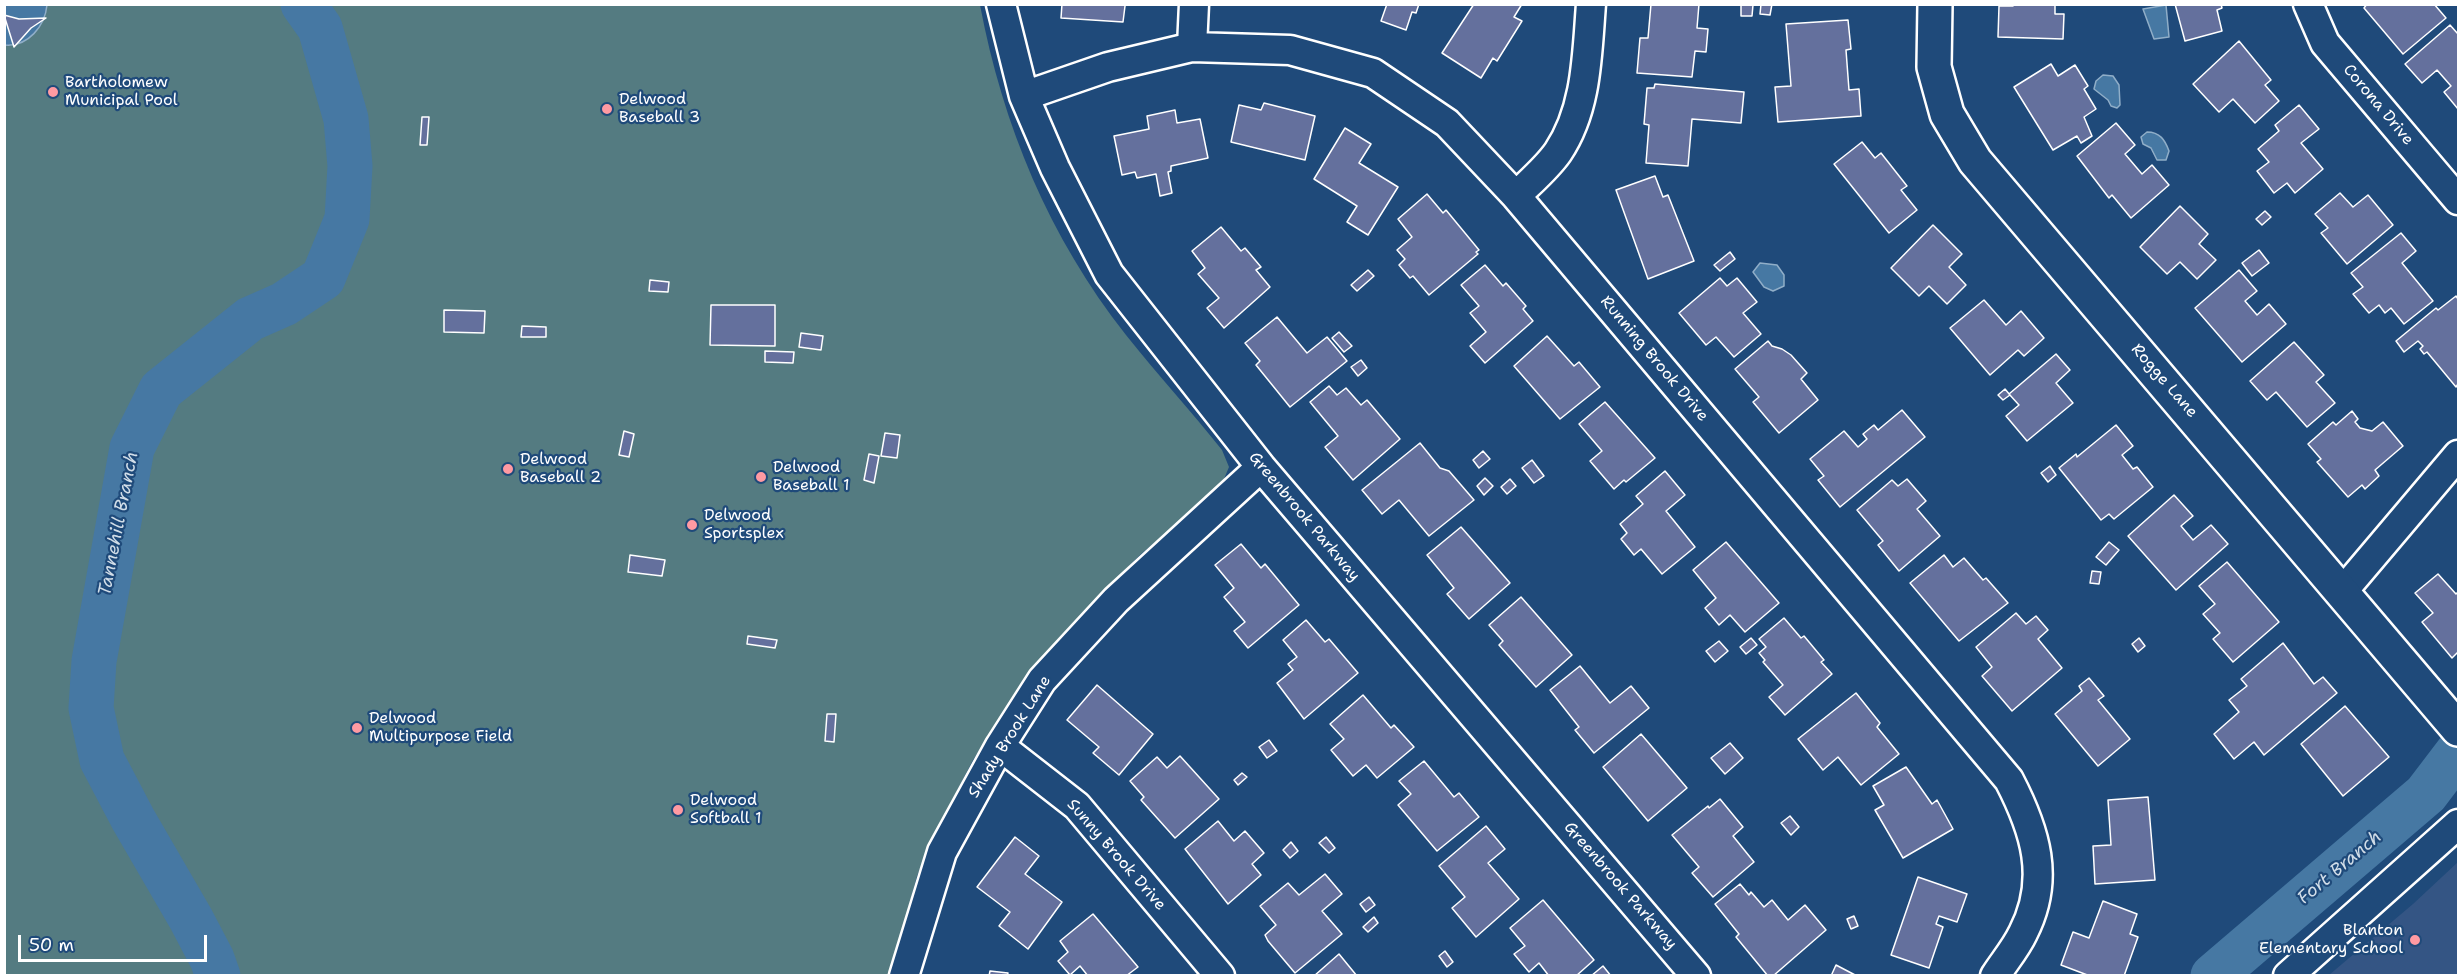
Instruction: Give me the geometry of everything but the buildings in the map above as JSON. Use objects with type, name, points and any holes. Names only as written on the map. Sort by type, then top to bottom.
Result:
[{"type":"street","name":"Greenbrook Parkway","points":[[1001,4],[1024,96],[1055,168],[1109,274],[1261,467],[1696,975]]},
{"type":"street","points":[[1192,47],[1194,4]]},
{"type":"street","points":[[1516,196],[1557,154],[1576,121],[1585,77],[1591,4]]},
{"type":"street","name":"Rogge Lane","points":[[1935,4],[1934,67],[1947,114],[1975,161],[2458,728]]},
{"type":"street","name":"Corona Drive","points":[[2308,4],[2325,43],[2458,200]]},
{"type":"street","name":"Running Brook Drive","points":[[1024,96],[1108,67],[1192,47],[1290,51],[1373,73],[1447,123],[1516,196],[2009,780],[2027,815],[2035,846],[2037,894],[2024,933],[1995,975]]},
{"type":"street","points":[[2343,591],[2458,455]]},
{"type":"street","name":"Shady Brook Lane","points":[[904,975],[942,852],[1000,746],[1042,680],[1116,600],[1261,467]]},
{"type":"street","name":"Sunny Brook Drive","points":[[1000,746],[1077,806],[1220,975]]},
{"type":"street","points":[[2288,975],[2458,824]]},
{"type":"shaded area","points":[[4,5],[47,5],[43,20],[34,34],[21,43],[5,45]]},
{"type":"shaded area","points":[[2166,5],[2169,37],[2154,39],[2143,9]]},
{"type":"shaded area","points":[[2103,75],[2113,76],[2119,85],[2120,105],[2117,108],[2111,106],[2108,100],[2094,89],[2096,81]]},
{"type":"shaded area","points":[[2147,132],[2155,133],[2164,140],[2169,151],[2166,160],[2157,160],[2151,148],[2143,144],[2141,137]]},
{"type":"shaded area","points":[[1760,263],[1777,265],[1784,275],[1784,286],[1773,291],[1764,287],[1753,272]]},
{"type":"shaded area","name":"Blanton Elementary School","points":[[2458,862],[2458,975],[2329,975],[2413,904]]},
{"type":"green space","name":"Delwood Sportsplex","points":[[5,5],[980,5],[1002,94],[1016,137],[1052,219],[1099,298],[1138,350],[1222,450],[1229,467],[1221,486],[1141,554],[1057,640],[1015,696],[973,760],[935,833],[917,876],[890,975],[5,976]]},
{"type":"waterway","name":"Tannehill Branch","points":[[218,976],[212,959],[191,919],[102,760],[91,708],[94,661],[132,448],[161,390],[250,319],[284,304],[323,278],[347,219],[350,166],[346,119],[320,28],[303,4]]},
{"type":"waterway","name":"Fort Branch","points":[[2213,976],[2426,794],[2458,752]]},
{"type":"place","name":"Bartholomew Municipal Pool","points":[[53,92]]},
{"type":"place","name":"Delwood Baseball 3","points":[[607,109]]},
{"type":"place","name":"Delwood Baseball 2","points":[[508,469]]},
{"type":"place","name":"Delwood Baseball 1","points":[[761,477]]},
{"type":"place","name":"Delwood Sportsplex","points":[[692,525]]},
{"type":"place","name":"Delwood Multipurpose Field","points":[[357,728]]},
{"type":"place","name":"Delwood Softball 1","points":[[678,810]]},
{"type":"place","name":"Blanton Elementary School","points":[[2415,940]]}]
